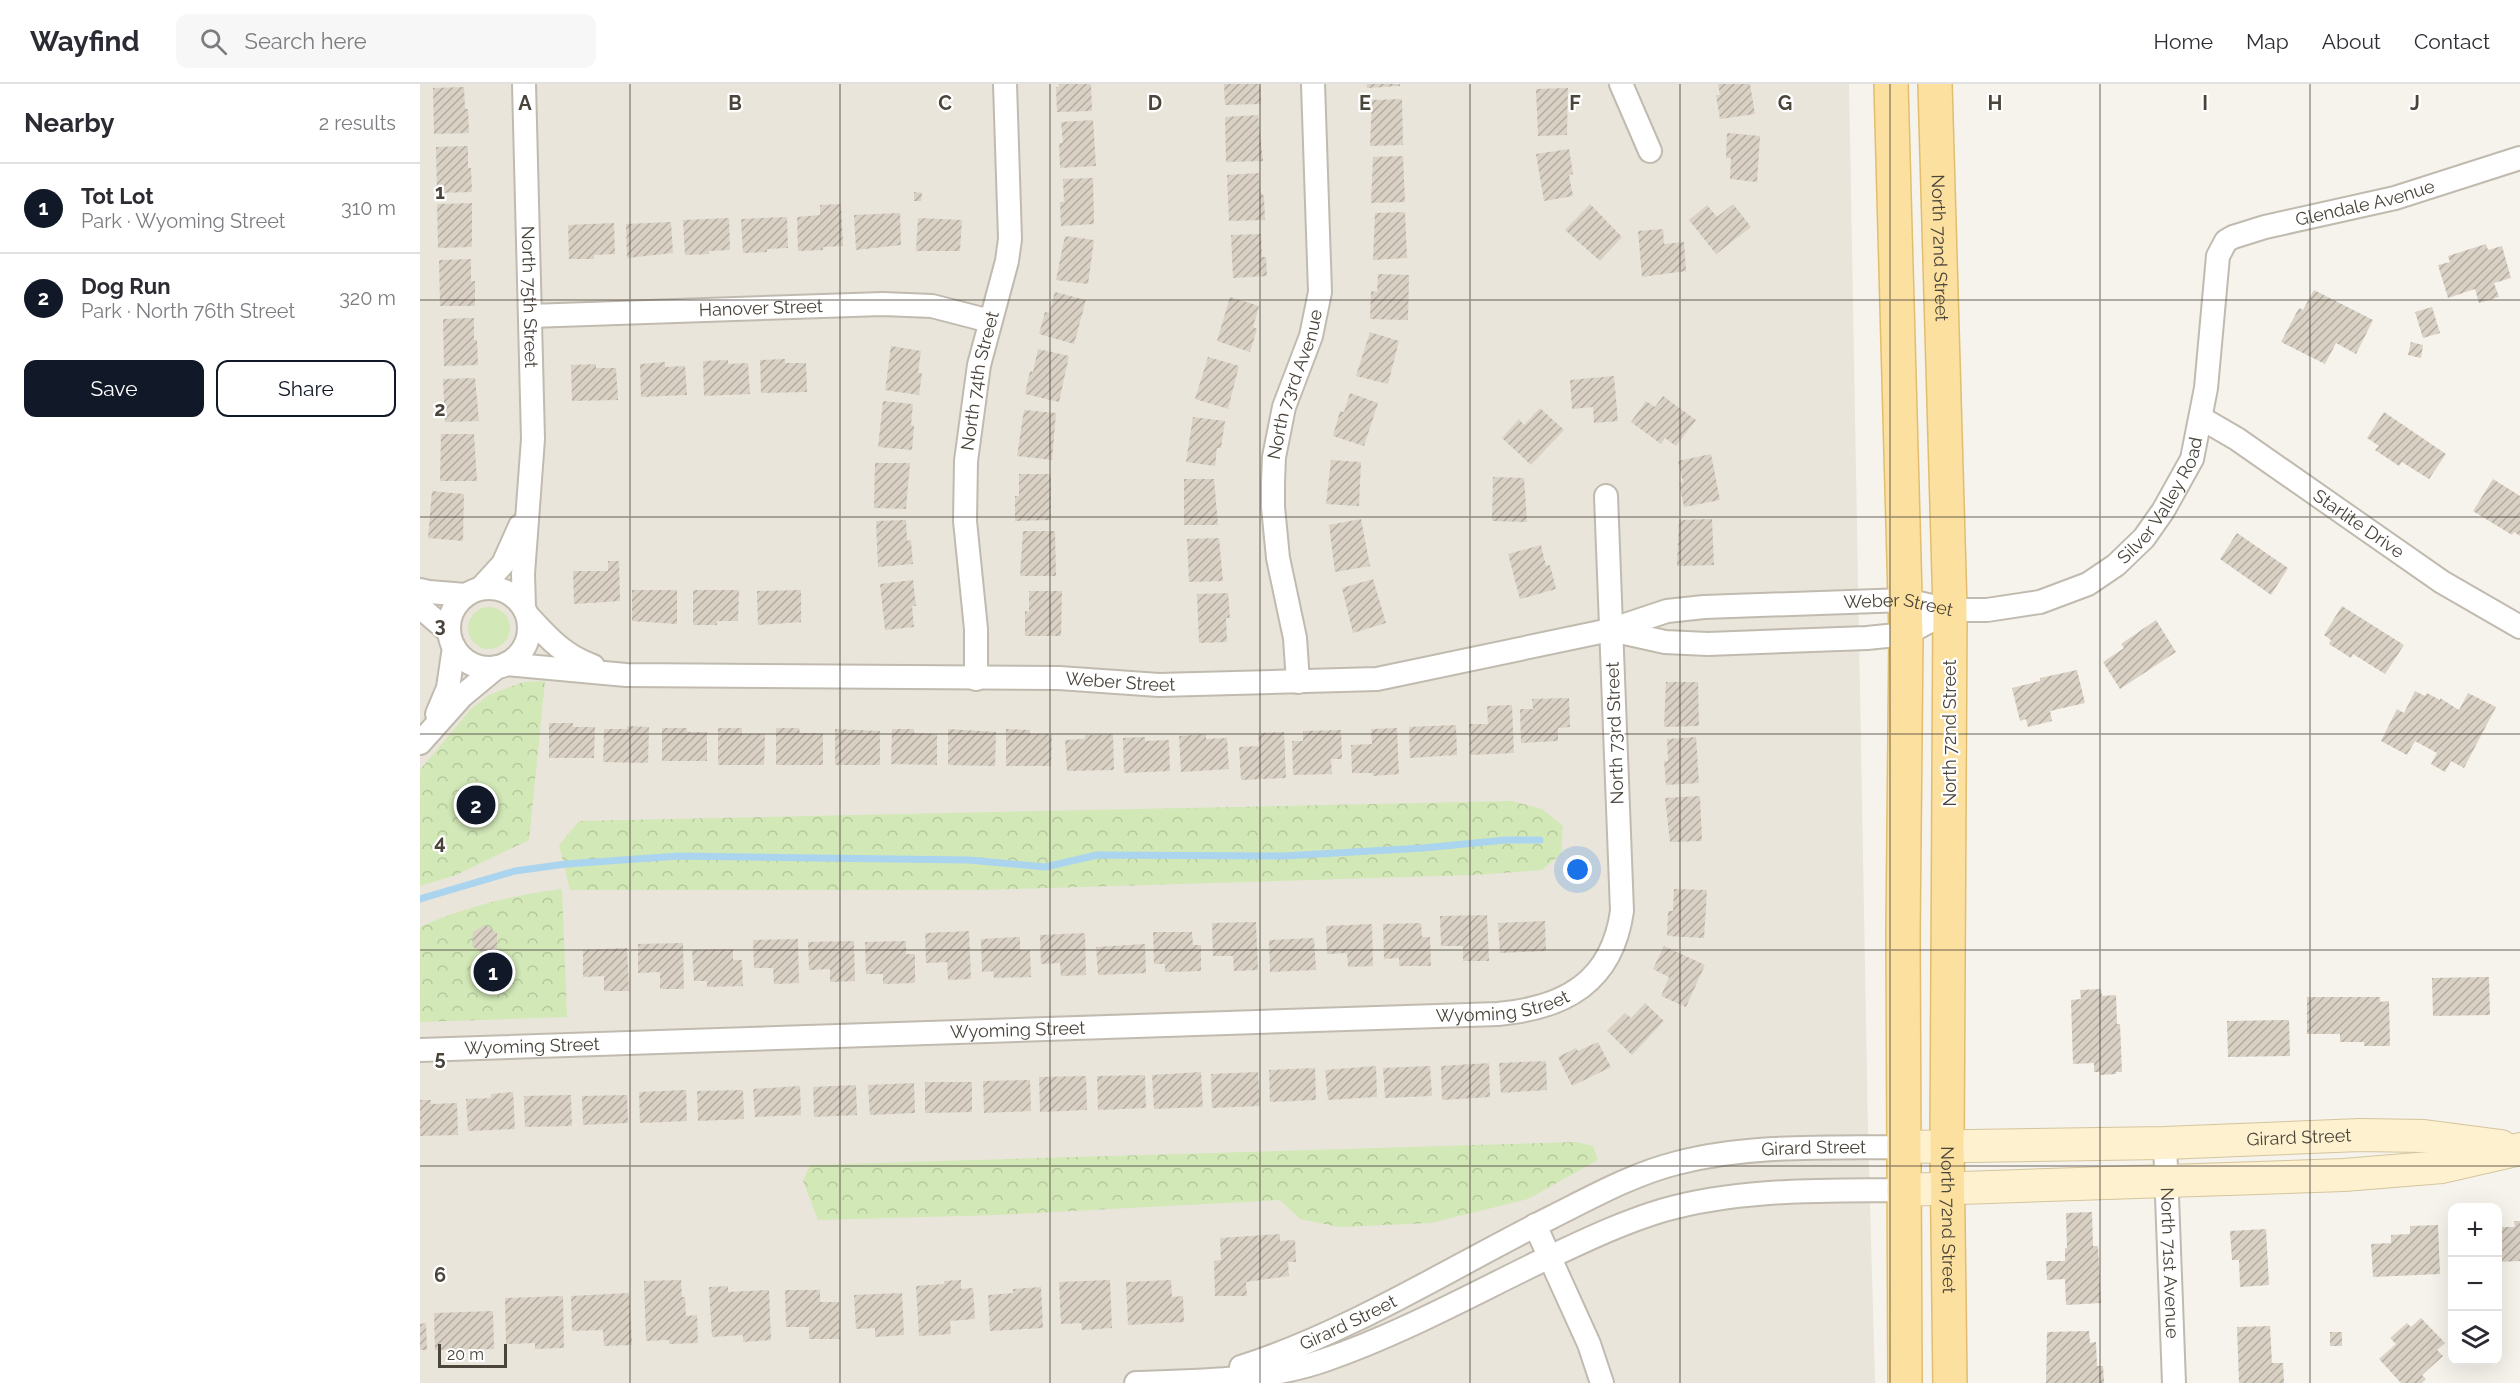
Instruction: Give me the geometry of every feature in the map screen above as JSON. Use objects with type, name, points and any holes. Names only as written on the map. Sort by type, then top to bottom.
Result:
[{"type":"main road","points":[[1891,84],[1906,634],[1903,1147],[1905,1383]]},
{"type":"main road","name":"North 72nd Street","points":[[1935,84],[1950,610],[1947,1147],[1950,1383]]},
{"type":"street","name":"North 75th Street","points":[[524,84],[533,439],[523,574],[526,612]]},
{"type":"street","name":"North 74th Street","points":[[976,679],[976,629],[965,521],[965,471],[973,399],[990,321],[1007,261],[1010,239],[1005,84]]},
{"type":"street","name":"North 73rd Avenue","points":[[1298,682],[1295,638],[1278,558],[1273,483],[1274,457],[1284,407],[1311,336],[1320,292],[1313,84]]},
{"type":"street","points":[[1621,84],[1650,151]]},
{"type":"street","name":"Glendale Avenue","points":[[2218,256],[2226,241],[2265,226],[2395,198],[2520,158]]},
{"type":"street","name":"Silver Valley Road","points":[[1950,610],[2005,608],[2040,602],[2088,584],[2116,565],[2144,538],[2163,511],[2192,459],[2201,418],[2218,256]]},
{"type":"street","name":"Hanover Street","points":[[530,316],[883,304],[932,306],[990,321]]},
{"type":"street","name":"Starlite Drive","points":[[2201,418],[2237,439],[2442,582],[2520,627]]},
{"type":"street","name":"North 73rd Street","points":[[1603,966],[1618,934],[1622,911],[1606,496]]},
{"type":"street","name":"North 75th Street","points":[[474,591],[503,564],[528,508]]},
{"type":"street","points":[[420,590],[474,591],[495,587],[516,597],[526,612],[530,629],[528,641],[522,651],[462,696],[424,737]]},
{"type":"street","points":[[424,737],[448,688],[451,640],[448,626],[451,613],[474,591]]},
{"type":"street","name":"Weber Street","points":[[501,666],[626,675],[1070,678],[1159,685],[1377,679],[1610,630],[1667,612],[1704,607],[1905,600],[1950,610]]},
{"type":"street","points":[[420,607],[451,640],[466,661],[478,667],[501,666]]},
{"type":"street","name":"Weber Street","points":[[1610,630],[1665,642],[1708,645],[1867,638],[1906,634],[1950,610]]},
{"type":"street","name":"Weber Street","points":[[526,612],[557,648],[573,659],[626,675]]},
{"type":"street","name":"Wyoming Street","points":[[420,1050],[1498,1014],[1525,1011],[1564,999],[1591,979],[1603,966]]},
{"type":"street","name":"Girard Street","points":[[1154,1383],[1231,1370],[1280,1354],[1336,1329],[1631,1178],[1697,1158],[1751,1151],[2164,1143],[2360,1135],[2424,1136],[2520,1149]]},
{"type":"street","name":"North 71st Avenue","points":[[2164,1143],[2174,1383]]},
{"type":"street","name":"Girard Street","points":[[1136,1383],[1254,1376],[1284,1372],[1324,1360],[1412,1324],[1602,1232],[1680,1206],[1766,1195],[2392,1172],[2442,1167],[2520,1149]]},
{"type":"street","points":[[1535,1226],[1589,1344],[1602,1383]]},
{"type":"shaded area","points":[[420,84],[1849,84],[1868,1131],[1875,1383],[420,1383]]},
{"type":"green space","points":[[489,607],[497,608],[504,613],[509,620],[509,636],[504,643],[497,648],[489,649],[481,648],[474,643],[469,636],[468,628],[469,620],[474,613],[481,608]]},
{"type":"green space","points":[[545,681],[529,840],[456,875],[420,886],[420,770],[471,709],[489,695],[523,682]]},
{"type":"green space","points":[[1511,801],[1542,809],[1563,826],[1561,854],[1542,870],[1474,875],[982,890],[570,890],[559,845],[579,821]]},
{"type":"green space","points":[[562,889],[567,1017],[420,1022],[420,927],[490,903]]},
{"type":"green space","points":[[1576,1142],[1593,1146],[1598,1160],[1528,1199],[1431,1223],[1339,1227],[1300,1219],[1280,1200],[997,1215],[818,1220],[803,1181],[810,1165]]},
{"type":"building","points":[[1059,84],[1091,84],[1092,111],[1057,112],[1056,87],[1059,87]]},
{"type":"building","points":[[1224,84],[1260,84],[1261,104],[1225,105]]},
{"type":"building","points":[[1367,84],[1400,84],[1400,86],[1367,88]]},
{"type":"building","points":[[1718,84],[1750,84],[1755,114],[1720,119],[1716,95],[1720,95]]},
{"type":"building","points":[[464,87],[469,133],[434,134],[433,88]]},
{"type":"building","points":[[1568,88],[1567,135],[1538,136],[1536,89]]},
{"type":"building","points":[[1402,99],[1403,145],[1370,146],[1372,100]]},
{"type":"building","points":[[1258,115],[1263,161],[1226,162],[1225,117]]},
{"type":"building","points":[[1093,120],[1096,166],[1060,168],[1059,143],[1063,143],[1061,122]]},
{"type":"building","points":[[1727,133],[1760,136],[1757,182],[1730,179],[1731,158],[1726,158]]},
{"type":"building","points":[[468,146],[468,168],[471,168],[472,192],[437,193],[436,147]]},
{"type":"building","points":[[1569,149],[1573,174],[1569,175],[1573,196],[1544,201],[1536,154]]},
{"type":"building","points":[[1403,156],[1405,202],[1371,203],[1373,157]]},
{"type":"building","points":[[1259,173],[1260,192],[1264,196],[1265,220],[1229,221],[1227,175]]},
{"type":"building","points":[[1093,178],[1094,224],[1061,226],[1060,202],[1064,202],[1063,179]]},
{"type":"building","points":[[914,192],[922,193],[921,201],[914,201]]},
{"type":"building","points":[[472,203],[472,247],[438,248],[437,204]]},
{"type":"building","points":[[841,204],[843,246],[798,251],[797,217],[820,215],[820,205]]},
{"type":"building","points":[[1590,204],[1622,237],[1600,261],[1565,230]]},
{"type":"building","points":[[1733,204],[1751,227],[1716,254],[1689,220],[1707,205],[1717,217]]},
{"type":"building","points":[[1405,212],[1407,258],[1373,260],[1375,213]]},
{"type":"building","points":[[900,213],[901,245],[856,250],[854,215]]},
{"type":"building","points":[[787,217],[788,248],[743,253],[741,219]]},
{"type":"building","points":[[729,218],[730,250],[685,255],[683,220]]},
{"type":"building","points":[[918,218],[962,220],[960,251],[916,251]]},
{"type":"building","points":[[671,222],[673,253],[627,258],[626,224]]},
{"type":"building","points":[[614,223],[615,254],[594,255],[594,259],[569,259],[568,225]]},
{"type":"building","points":[[1663,229],[1664,244],[1684,242],[1686,271],[1642,277],[1638,231]]},
{"type":"building","points":[[1261,234],[1262,257],[1266,257],[1267,276],[1233,278],[1231,235]]},
{"type":"building","points":[[1065,236],[1094,240],[1088,284],[1056,280]]},
{"type":"building","points":[[2486,244],[2488,250],[2502,246],[2511,278],[2494,283],[2499,297],[2479,303],[2475,289],[2448,298],[2438,265],[2450,262],[2448,256]]},
{"type":"building","points":[[471,259],[471,281],[475,281],[475,306],[440,306],[439,260]]},
{"type":"building","points":[[1378,274],[1409,275],[1408,320],[1370,319],[1371,291],[1377,292]]},
{"type":"building","points":[[2314,290],[2373,320],[2356,354],[2336,343],[2325,364],[2281,342],[2299,308],[2303,310]]},
{"type":"building","points":[[1055,292],[1086,300],[1074,344],[1039,334],[1045,312],[1049,313]]},
{"type":"building","points":[[1230,297],[1259,306],[1253,327],[1257,329],[1250,352],[1217,341]]},
{"type":"building","points":[[2432,307],[2440,333],[2423,338],[2415,312]]},
{"type":"building","points":[[474,318],[474,340],[477,340],[478,365],[444,366],[443,319]]},
{"type":"building","points":[[1370,332],[1399,341],[1388,384],[1356,376]]},
{"type":"building","points":[[2411,342],[2423,345],[2421,358],[2408,355]]},
{"type":"building","points":[[891,346],[921,351],[918,373],[922,373],[919,395],[885,390]]},
{"type":"building","points":[[1038,349],[1069,356],[1059,402],[1025,394]]},
{"type":"building","points":[[1208,357],[1239,366],[1228,409],[1195,399]]},
{"type":"building","points":[[785,359],[785,363],[806,363],[807,392],[761,393],[760,360]]},
{"type":"building","points":[[728,360],[728,364],[748,363],[750,394],[704,396],[703,361]]},
{"type":"building","points":[[665,362],[665,367],[685,366],[687,395],[641,397],[640,364]]},
{"type":"building","points":[[596,364],[596,368],[616,368],[618,400],[572,401],[571,365]]},
{"type":"building","points":[[1614,376],[1618,421],[1594,423],[1593,407],[1572,409],[1570,380]]},
{"type":"building","points":[[475,378],[479,421],[445,422],[443,379]]},
{"type":"building","points":[[1350,393],[1378,403],[1364,446],[1333,436],[1340,411],[1344,412]]},
{"type":"building","points":[[1663,396],[1696,420],[1676,446],[1665,438],[1661,444],[1631,422],[1646,401],[1655,407]]},
{"type":"building","points":[[883,401],[913,404],[912,450],[878,447]]},
{"type":"building","points":[[1540,408],[1564,430],[1531,465],[1502,438],[1519,419],[1524,425]]},
{"type":"building","points":[[1024,410],[1056,413],[1052,460],[1017,456]]},
{"type":"building","points":[[2384,412],[2446,454],[2429,479],[2402,462],[2399,466],[2375,450],[2379,446],[2367,438]]},
{"type":"building","points":[[1193,417],[1225,421],[1221,448],[1217,448],[1215,466],[1186,462]]},
{"type":"building","points":[[441,434],[474,434],[477,481],[440,481]]},
{"type":"building","points":[[1711,454],[1720,500],[1684,507],[1679,483],[1683,482],[1678,461]]},
{"type":"building","points":[[1331,460],[1361,462],[1359,506],[1326,504]]},
{"type":"building","points":[[875,463],[910,463],[906,509],[874,508]]},
{"type":"building","points":[[1019,474],[1051,474],[1051,520],[1015,521],[1015,496],[1019,496]]},
{"type":"building","points":[[1493,477],[1524,478],[1527,522],[1492,521]]},
{"type":"building","points":[[1184,479],[1214,479],[1218,525],[1184,525]]},
{"type":"building","points":[[2493,479],[2520,496],[2520,536],[2514,532],[2512,535],[2473,511]]},
{"type":"building","points":[[432,491],[464,494],[463,541],[428,538]]},
{"type":"building","points":[[1361,519],[1370,566],[1335,572],[1329,525]]},
{"type":"building","points":[[1712,519],[1714,565],[1677,566],[1679,520]]},
{"type":"building","points":[[906,520],[907,541],[911,540],[913,564],[878,567],[876,521]]},
{"type":"building","points":[[1023,531],[1055,531],[1056,576],[1020,576]]},
{"type":"building","points":[[2237,533],[2288,568],[2271,595],[2220,559]]},
{"type":"building","points":[[1219,538],[1223,581],[1189,582],[1187,539]]},
{"type":"building","points":[[1541,545],[1546,566],[1550,565],[1556,589],[1520,599],[1508,554]]},
{"type":"building","points":[[608,561],[619,561],[620,601],[574,604],[573,571],[608,571]]},
{"type":"building","points":[[1373,579],[1386,623],[1353,633],[1342,588]]},
{"type":"building","points":[[913,580],[916,606],[912,606],[914,627],[885,630],[880,584]]},
{"type":"building","points":[[632,590],[677,590],[677,624],[632,621]]},
{"type":"building","points":[[693,590],[739,590],[738,621],[717,621],[717,625],[693,625]]},
{"type":"building","points":[[801,590],[801,622],[758,625],[757,591]]},
{"type":"building","points":[[1029,591],[1062,591],[1061,636],[1025,636],[1025,611],[1029,612]]},
{"type":"building","points":[[1228,593],[1230,618],[1226,618],[1227,642],[1199,643],[1197,594]]},
{"type":"building","points":[[2342,606],[2404,645],[2385,674],[2353,654],[2351,658],[2329,644],[2331,640],[2324,635]]},
{"type":"building","points":[[2156,620],[2176,652],[2120,689],[2103,662],[2124,648],[2121,644]]},
{"type":"building","points":[[2077,670],[2085,703],[2050,711],[2052,721],[2028,727],[2026,719],[2020,721],[2012,688],[2040,681],[2040,678]]},
{"type":"building","points":[[1666,682],[1698,682],[1699,726],[1664,727]]},
{"type":"building","points":[[2415,691],[2425,696],[2427,693],[2440,700],[2440,698],[2459,710],[2468,693],[2496,707],[2464,768],[2451,761],[2445,772],[2431,764],[2437,753],[2415,741],[2407,755],[2381,741],[2397,709],[2404,713]]},
{"type":"building","points":[[1569,698],[1570,727],[1558,728],[1558,741],[1521,743],[1520,709],[1533,709],[1532,699]]},
{"type":"building","points":[[1512,705],[1514,753],[1470,755],[1469,724],[1488,724],[1487,706]]},
{"type":"building","points":[[549,723],[573,723],[573,727],[595,727],[594,758],[549,758]]},
{"type":"building","points":[[1456,725],[1457,755],[1410,758],[1409,727]]},
{"type":"building","points":[[627,726],[649,727],[648,763],[603,762],[604,729],[627,729]]},
{"type":"building","points":[[662,728],[687,728],[687,732],[707,732],[707,761],[662,761]]},
{"type":"building","points":[[718,728],[742,728],[742,734],[765,734],[764,765],[718,765]]},
{"type":"building","points":[[776,728],[799,728],[800,733],[823,733],[823,765],[776,765]]},
{"type":"building","points":[[1397,728],[1399,774],[1373,776],[1373,773],[1352,773],[1351,745],[1372,744],[1371,729]]},
{"type":"building","points":[[835,729],[880,731],[880,765],[835,765]]},
{"type":"building","points":[[892,729],[914,729],[914,733],[937,734],[937,765],[891,764]]},
{"type":"building","points":[[948,729],[996,732],[995,766],[948,765]]},
{"type":"building","points":[[1006,729],[1030,730],[1030,734],[1052,734],[1051,766],[1006,766]]},
{"type":"building","points":[[1341,730],[1342,759],[1331,759],[1332,774],[1293,775],[1292,741],[1303,741],[1303,731]]},
{"type":"building","points":[[1284,732],[1286,778],[1241,780],[1239,747],[1259,746],[1258,733]]},
{"type":"building","points":[[1113,734],[1114,770],[1067,771],[1065,740],[1085,739],[1085,735]]},
{"type":"building","points":[[1206,734],[1206,739],[1227,738],[1229,769],[1181,772],[1179,736]]},
{"type":"building","points":[[1145,737],[1145,741],[1169,740],[1170,771],[1124,773],[1123,738]]},
{"type":"building","points":[[1696,737],[1699,783],[1666,785],[1664,761],[1668,761],[1667,739]]},
{"type":"building","points":[[1700,796],[1702,841],[1670,842],[1665,798]]},
{"type":"building","points":[[1674,889],[1707,890],[1704,938],[1667,936],[1668,911],[1673,911]]},
{"type":"building","points":[[1487,915],[1489,961],[1463,961],[1463,946],[1441,946],[1440,916]]},
{"type":"building","points":[[1545,921],[1546,951],[1500,953],[1498,923]]},
{"type":"building","points":[[1256,922],[1258,970],[1234,971],[1233,956],[1213,956],[1212,923]]},
{"type":"building","points":[[1421,923],[1422,937],[1430,937],[1431,966],[1399,966],[1399,958],[1384,959],[1383,924]]},
{"type":"building","points":[[1372,924],[1373,966],[1348,967],[1347,953],[1327,954],[1326,926]]},
{"type":"building","points":[[485,925],[497,933],[497,948],[484,954],[472,946],[473,932]]},
{"type":"building","points":[[969,931],[971,979],[948,980],[947,962],[926,963],[925,933]]},
{"type":"building","points":[[1153,932],[1192,932],[1193,945],[1201,945],[1201,971],[1165,972],[1165,964],[1154,964]]},
{"type":"building","points":[[1085,933],[1086,975],[1061,976],[1060,963],[1041,964],[1040,935]]},
{"type":"building","points":[[1020,937],[1020,950],[1030,950],[1031,977],[994,978],[993,971],[982,972],[981,939]]},
{"type":"building","points":[[1314,938],[1316,970],[1270,972],[1269,940]]},
{"type":"building","points":[[798,939],[799,983],[774,984],[773,968],[754,968],[753,940]]},
{"type":"building","points":[[854,941],[855,981],[830,982],[830,969],[809,970],[808,942]]},
{"type":"building","points":[[906,941],[906,954],[915,954],[915,983],[883,984],[883,974],[866,974],[865,942]]},
{"type":"building","points":[[683,943],[684,989],[660,989],[660,972],[638,973],[638,944]]},
{"type":"building","points":[[1145,944],[1146,973],[1098,975],[1096,947]]},
{"type":"building","points":[[1664,946],[1705,965],[1686,1007],[1661,996],[1669,977],[1653,969]]},
{"type":"building","points":[[627,948],[629,991],[604,991],[604,976],[583,977],[583,950]]},
{"type":"building","points":[[733,949],[733,960],[742,960],[743,986],[707,987],[707,981],[694,981],[692,950]]},
{"type":"building","points":[[2489,977],[2490,1015],[2433,1016],[2432,978]]},
{"type":"building","points":[[2101,989],[2102,996],[2116,995],[2122,1072],[2116,1072],[2116,1074],[2100,1075],[2100,1072],[2094,1072],[2094,1063],[2073,1064],[2071,1000],[2081,999],[2080,990]]},
{"type":"building","points":[[2307,997],[2380,997],[2380,1002],[2389,1001],[2390,1046],[2364,1046],[2364,1042],[2340,1042],[2340,1034],[2307,1034]]},
{"type":"building","points":[[1645,1003],[1664,1021],[1632,1055],[1607,1031],[1625,1013],[1631,1018]]},
{"type":"building","points":[[2289,1020],[2290,1056],[2228,1057],[2227,1021]]},
{"type":"building","points":[[1598,1042],[1611,1067],[1572,1086],[1558,1057],[1576,1048],[1578,1051]]},
{"type":"building","points":[[1546,1061],[1547,1090],[1501,1093],[1499,1063]]},
{"type":"building","points":[[1489,1063],[1490,1097],[1442,1100],[1441,1066]]},
{"type":"building","points":[[1376,1066],[1377,1097],[1328,1100],[1325,1070]]},
{"type":"building","points":[[1430,1066],[1432,1096],[1385,1098],[1383,1068]]},
{"type":"building","points":[[1315,1068],[1316,1100],[1270,1102],[1269,1070]]},
{"type":"building","points":[[1201,1072],[1203,1107],[1154,1109],[1152,1075]]},
{"type":"building","points":[[1258,1072],[1260,1106],[1212,1108],[1211,1074]]},
{"type":"building","points":[[1145,1075],[1146,1108],[1098,1110],[1097,1076]]},
{"type":"building","points":[[1086,1076],[1087,1110],[1040,1112],[1039,1077]]},
{"type":"building","points":[[1030,1080],[1031,1111],[984,1113],[983,1081]]},
{"type":"building","points":[[925,1082],[972,1082],[972,1112],[925,1113]]},
{"type":"building","points":[[914,1083],[915,1113],[870,1115],[868,1085]]},
{"type":"building","points":[[856,1085],[857,1115],[814,1117],[813,1087]]},
{"type":"building","points":[[800,1086],[801,1115],[755,1117],[753,1089]]},
{"type":"building","points":[[686,1090],[687,1121],[640,1123],[639,1092]]},
{"type":"building","points":[[743,1090],[744,1119],[698,1121],[697,1091]]},
{"type":"building","points":[[513,1092],[515,1129],[468,1131],[466,1099],[491,1098],[491,1094]]},
{"type":"building","points":[[571,1095],[572,1126],[525,1127],[524,1096]]},
{"type":"building","points":[[627,1095],[628,1123],[583,1125],[582,1096]]},
{"type":"building","points":[[420,1100],[431,1100],[431,1104],[457,1103],[458,1135],[420,1136]]},
{"type":"building","points":[[2092,1212],[2093,1246],[2098,1246],[2101,1303],[2066,1305],[2065,1279],[2047,1280],[2046,1261],[2065,1261],[2066,1213]]},
{"type":"building","points":[[2514,1221],[2520,1221],[2520,1261],[2502,1262],[2502,1227],[2515,1227]]},
{"type":"building","points":[[2438,1225],[2440,1274],[2373,1277],[2371,1244],[2391,1243],[2391,1235],[2410,1234],[2410,1226]]},
{"type":"building","points":[[2266,1229],[2269,1285],[2240,1287],[2239,1260],[2232,1260],[2230,1231]]},
{"type":"building","points":[[1280,1234],[1280,1241],[1295,1240],[1296,1262],[1288,1262],[1289,1276],[1246,1282],[1247,1296],[1215,1296],[1214,1261],[1221,1260],[1220,1238]]},
{"type":"building","points":[[681,1280],[686,1316],[697,1315],[698,1343],[669,1344],[669,1340],[646,1341],[644,1281]]},
{"type":"building","points":[[961,1280],[961,1289],[973,1288],[975,1319],[950,1321],[951,1334],[919,1336],[916,1286]]},
{"type":"building","points":[[1110,1280],[1112,1328],[1082,1330],[1081,1323],[1061,1324],[1059,1282]]},
{"type":"building","points":[[1171,1280],[1172,1297],[1183,1296],[1184,1322],[1128,1325],[1126,1282]]},
{"type":"building","points":[[728,1286],[728,1292],[769,1290],[771,1340],[743,1342],[743,1335],[712,1337],[709,1287]]},
{"type":"building","points":[[1041,1287],[1043,1328],[990,1331],[988,1295],[1013,1293],[1013,1289]]},
{"type":"building","points":[[785,1290],[820,1290],[820,1302],[839,1302],[840,1339],[809,1339],[809,1327],[786,1327]]},
{"type":"building","points":[[629,1293],[632,1345],[604,1346],[603,1330],[572,1331],[571,1296]]},
{"type":"building","points":[[902,1293],[904,1335],[875,1337],[875,1328],[856,1329],[854,1295]]},
{"type":"building","points":[[563,1296],[564,1348],[535,1349],[535,1343],[506,1344],[505,1298]]},
{"type":"building","points":[[493,1311],[494,1349],[435,1350],[434,1313]]},
{"type":"building","points":[[2421,1318],[2445,1343],[2437,1350],[2443,1356],[2422,1375],[2426,1379],[2422,1383],[2401,1383],[2379,1359],[2396,1344],[2390,1338],[2407,1323],[2411,1327]]},
{"type":"building","points":[[426,1323],[427,1350],[420,1350],[420,1324]]},
{"type":"building","points":[[2270,1326],[2272,1363],[2283,1363],[2284,1383],[2239,1383],[2237,1327]]},
{"type":"building","points":[[2089,1331],[2090,1343],[2096,1342],[2097,1366],[2103,1366],[2104,1383],[2046,1383],[2047,1332]]},
{"type":"building","points":[[2330,1332],[2342,1332],[2342,1346],[2330,1346]]},
{"type":"waterway","points":[[420,899],[515,871],[566,864],[679,856],[969,860],[1045,867],[1097,855],[1284,856],[1423,848],[1506,840],[1540,840]]},
{"type":"place","name":"Dog Run","points":[[476,805]]},
{"type":"place","name":"Tot Lot","points":[[493,972]]}]
